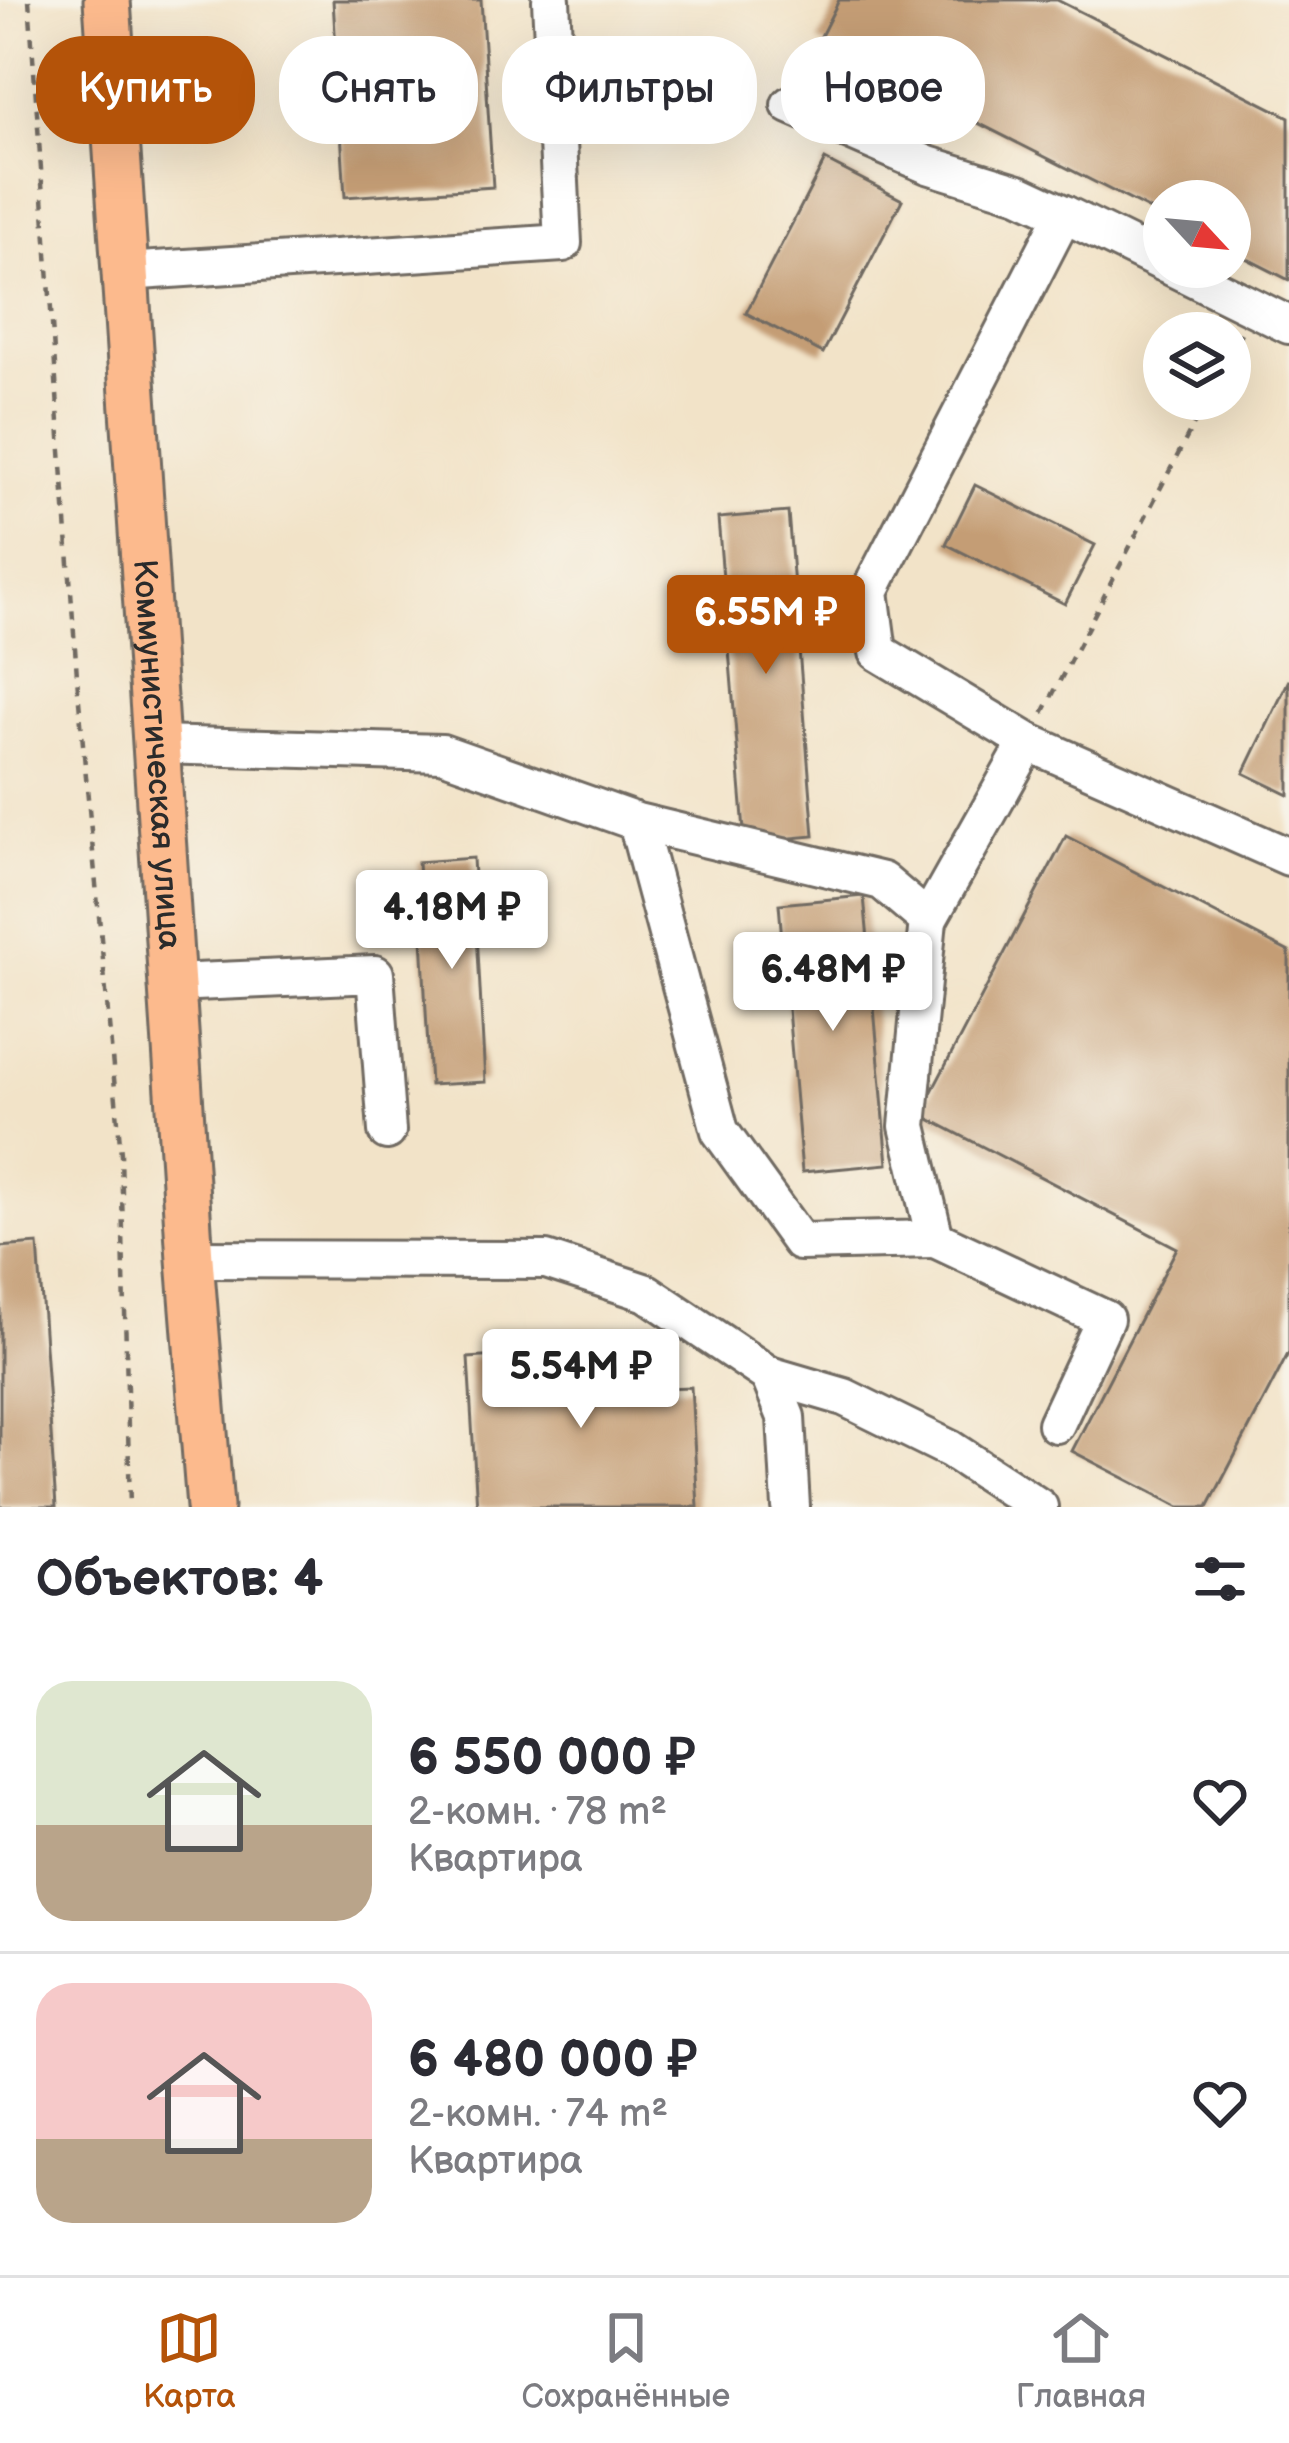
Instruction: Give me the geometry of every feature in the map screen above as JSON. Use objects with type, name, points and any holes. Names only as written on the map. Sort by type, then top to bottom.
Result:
[{"type":"main road","name":"Коммунистическая улица","points":[[107,0],[210,1507]]},
{"type":"lane","points":[[125,272],[563,242],[551,0]]},
{"type":"lane","points":[[880,144],[928,165],[1019,193],[1143,253]]},
{"type":"lane","points":[[1064,214],[870,591],[878,652],[1028,742],[1289,856]]},
{"type":"lane","points":[[1214,288],[1289,325]]},
{"type":"lane","points":[[935,1239],[908,1126],[928,920],[1028,742]]},
{"type":"lane","points":[[157,745],[442,753],[637,822],[882,881],[928,920]]},
{"type":"lane","points":[[637,822],[720,1131],[733,1150],[800,1242],[935,1239],[1105,1319],[1056,1424]]},
{"type":"lane","points":[[172,983],[375,974],[386,1131]]},
{"type":"lane","points":[[190,1259],[546,1260],[647,1293],[769,1375],[866,1408],[950,1449],[1039,1507]]},
{"type":"lane","points":[[769,1375],[786,1418],[791,1507]]},
{"type":"path","points":[[28,0],[78,690],[121,1154],[130,1507]]},
{"type":"path","points":[[1028,742],[1196,420]]},
{"type":"building","points":[[333,0],[481,0],[493,187],[345,197],[342,144],[478,144],[478,36],[335,36]]},
{"type":"building","points":[[839,0],[1057,0],[1289,117],[1289,280],[1251,261],[1251,180],[1143,180],[1143,206],[985,126],[985,36],[821,36]]},
{"type":"building","points":[[825,160],[902,200],[823,353],[746,313]]},
{"type":"building","points":[[975,485],[1095,545],[1065,604],[946,544]]},
{"type":"building","points":[[788,512],[814,836],[745,842],[718,518]]},
{"type":"building","points":[[1289,680],[1289,795],[1244,773]]},
{"type":"building","points":[[1066,836],[1289,952],[1289,1352],[1208,1507],[1180,1507],[1072,1451],[1177,1248],[920,1114]]},
{"type":"building","points":[[473,858],[485,1082],[430,1085],[418,862]]},
{"type":"building","points":[[864,896],[888,1164],[802,1172],[779,904]]},
{"type":"building","points":[[38,1244],[56,1507],[0,1507],[0,1247]]},
{"type":"building","points":[[661,1346],[663,1388],[691,1387],[698,1507],[477,1507],[468,1358]]}]
